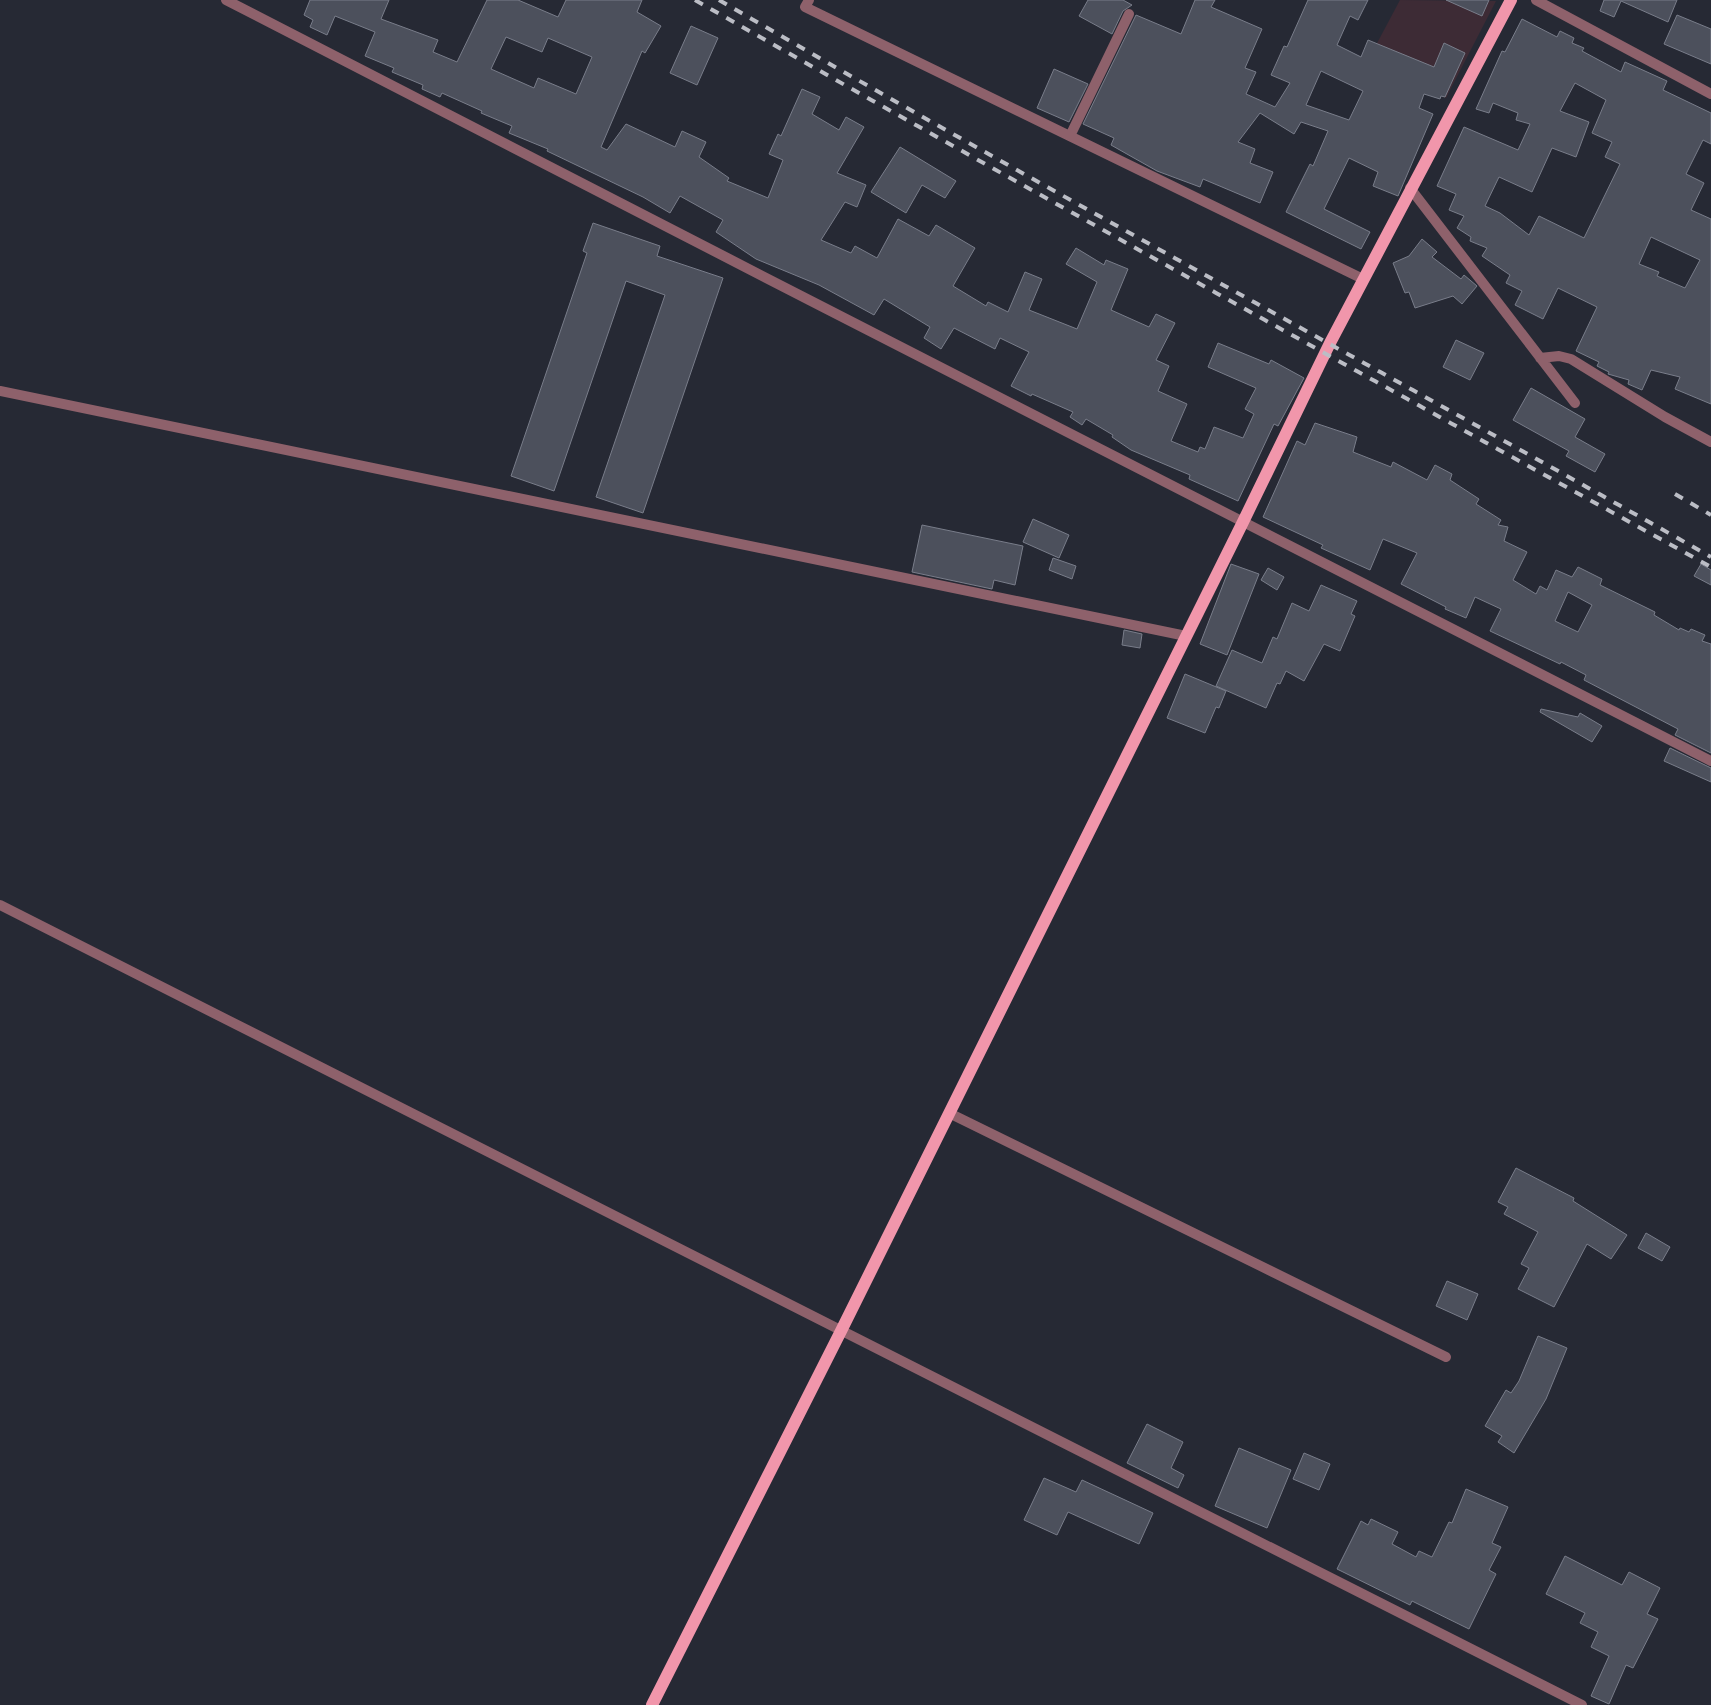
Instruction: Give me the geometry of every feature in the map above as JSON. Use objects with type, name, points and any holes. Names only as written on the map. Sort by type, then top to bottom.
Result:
[{"type":"main road","points":[[652,1705],[950,1113],[1330,343],[1410,188],[1511,0]]},
{"type":"street","points":[[226,0],[907,349],[1242,524],[1711,761]]},
{"type":"street","points":[[809,0],[805,7],[1364,279]]},
{"type":"street","points":[[1536,0],[1711,94]]},
{"type":"street","points":[[1070,136],[1129,14]]},
{"type":"street","points":[[1410,188],[1575,403]]},
{"type":"street","points":[[1540,358],[1559,356],[1571,359],[1664,417],[1711,442]]},
{"type":"street","points":[[0,391],[1186,636]]},
{"type":"street","points":[[0,905],[1582,1705]]},
{"type":"street","points":[[950,1113],[1446,1357]]},
{"type":"shaded area","points":[[1400,0],[1496,1],[1446,98],[1367,62]]},
{"type":"building","points":[[310,0],[389,0],[381,19],[438,40],[433,52],[457,62],[487,0],[518,0],[558,17],[566,0],[642,0],[637,12],[661,26],[645,53],[642,51],[601,147],[607,150],[626,124],[675,147],[682,131],[706,142],[699,157],[729,178],[727,181],[768,198],[783,160],[769,154],[778,134],[781,136],[802,89],[820,97],[812,114],[839,130],[846,117],[864,127],[837,173],[866,185],[857,207],[845,202],[821,240],[851,253],[855,246],[877,258],[898,219],[929,236],[936,225],[975,248],[953,286],[986,306],[988,302],[1008,312],[1025,272],[1042,279],[1029,310],[1077,329],[1097,282],[1066,264],[1076,248],[1104,265],[1106,260],[1128,269],[1111,310],[1149,327],[1156,314],[1175,323],[1156,360],[1169,366],[1158,391],[1187,404],[1171,441],[1198,452],[1200,447],[1205,449],[1214,427],[1243,438],[1254,414],[1245,409],[1256,388],[1208,367],[1218,343],[1269,364],[1271,360],[1304,378],[1278,426],[1274,424],[1238,501],[1189,479],[1190,475],[1131,450],[1112,437],[1113,435],[1086,419],[1082,425],[1070,417],[1073,412],[1011,386],[1029,352],[1000,338],[995,349],[954,328],[941,349],[924,338],[930,327],[884,299],[874,315],[819,285],[756,259],[716,232],[723,220],[680,196],[670,213],[643,197],[547,151],[548,149],[509,133],[512,126],[481,113],[482,111],[442,93],[440,97],[422,89],[423,85],[392,72],[394,68],[365,56],[375,32],[335,16],[327,35],[310,27],[313,20],[304,15]],"holes":[[[506,37],[542,52],[548,38],[592,57],[576,94],[538,78],[534,88],[491,69]]]},
{"type":"building","points":[[1088,0],[1123,0],[1132,5],[1123,11],[1112,34],[1079,16]]},
{"type":"building","points":[[1195,0],[1215,0],[1211,7],[1262,29],[1245,68],[1256,72],[1246,94],[1275,107],[1290,83],[1271,75],[1284,46],[1287,47],[1308,0],[1368,0],[1358,20],[1350,16],[1337,45],[1361,57],[1368,40],[1434,67],[1444,43],[1465,53],[1445,97],[1441,96],[1440,99],[1424,94],[1419,108],[1433,114],[1398,196],[1373,186],[1378,172],[1349,158],[1324,209],[1370,232],[1361,249],[1286,212],[1310,164],[1313,166],[1328,131],[1301,122],[1294,134],[1260,113],[1238,142],[1255,149],[1250,163],[1273,172],[1260,203],[1203,179],[1200,187],[1157,171],[1111,145],[1114,138],[1083,124],[1136,15],[1181,34]],"holes":[[[1321,71],[1363,91],[1349,120],[1306,105]]]},
{"type":"building","points":[[1446,0],[1489,0],[1482,16]]},
{"type":"building","points":[[1604,0],[1677,0],[1668,22],[1621,1],[1614,17],[1600,11]]},
{"type":"building","points":[[1677,15],[1711,29],[1711,64],[1664,44]]},
{"type":"building","points":[[1522,19],[1557,37],[1560,31],[1574,38],[1572,43],[1584,48],[1582,51],[1621,72],[1625,62],[1667,81],[1663,90],[1711,113],[1711,144],[1703,140],[1686,174],[1704,183],[1691,210],[1711,219],[1711,404],[1675,389],[1680,377],[1651,370],[1642,390],[1628,384],[1629,380],[1608,374],[1609,372],[1597,366],[1599,362],[1576,351],[1597,307],[1558,288],[1543,319],[1515,305],[1522,291],[1506,283],[1510,275],[1482,256],[1487,248],[1470,241],[1471,237],[1457,228],[1464,216],[1449,210],[1456,194],[1437,186],[1464,127],[1518,150],[1530,124],[1516,120],[1518,113],[1493,103],[1489,113],[1476,109],[1502,51],[1505,52]],"holes":[[[1575,83],[1606,100],[1592,133],[1612,142],[1605,157],[1620,164],[1584,238],[1539,216],[1529,235],[1500,213],[1485,206],[1499,177],[1532,192],[1552,148],[1576,157],[1589,122],[1560,111]],[[1651,237],[1700,260],[1685,288],[1657,276],[1659,272],[1639,264]]]},
{"type":"building","points":[[691,26],[718,38],[697,85],[670,73]]},
{"type":"building","points":[[1054,69],[1088,84],[1069,122],[1037,108]]},
{"type":"building","points":[[900,147],[956,181],[945,198],[922,185],[906,213],[871,192]]},
{"type":"building","points":[[593,223],[660,246],[657,256],[723,278],[643,513],[596,497],[665,295],[626,281],[554,491],[511,476],[587,253],[583,251]]},
{"type":"building","points":[[1422,239],[1437,252],[1432,257],[1461,279],[1464,275],[1477,286],[1462,304],[1453,296],[1415,308],[1409,292],[1405,293],[1393,263],[1409,256]]},
{"type":"building","points":[[1456,340],[1484,353],[1470,380],[1443,367]]},
{"type":"building","points":[[1531,388],[1585,419],[1575,437],[1605,454],[1595,472],[1566,456],[1569,451],[1513,420]]},
{"type":"building","points":[[1315,423],[1357,437],[1353,452],[1391,467],[1393,462],[1427,480],[1435,465],[1452,474],[1450,480],[1479,499],[1476,504],[1501,520],[1498,525],[1508,527],[1504,541],[1527,552],[1513,580],[1536,594],[1540,586],[1547,590],[1556,570],[1572,577],[1578,567],[1602,579],[1600,585],[1655,612],[1654,615],[1679,630],[1680,628],[1689,632],[1691,629],[1705,635],[1702,641],[1711,644],[1711,753],[1675,735],[1678,729],[1584,680],[1586,675],[1490,631],[1501,609],[1475,597],[1466,618],[1445,609],[1446,607],[1401,584],[1417,553],[1383,539],[1370,570],[1321,548],[1323,545],[1263,517],[1297,441],[1305,445]],"holes":[[[1568,592],[1592,605],[1578,632],[1555,621]]]},
{"type":"building","points":[[1033,519],[1069,535],[1059,558],[1023,542]]},
{"type":"building","points":[[922,525],[1023,546],[1015,585],[994,580],[992,589],[912,572]]},
{"type":"building","points":[[1053,558],[1076,566],[1072,579],[1049,570]]},
{"type":"building","points":[[1231,564],[1259,574],[1227,655],[1200,644]]},
{"type":"building","points":[[1701,564],[1711,570],[1711,585],[1694,576]]},
{"type":"building","points":[[1268,568],[1284,577],[1277,590],[1261,580]]},
{"type":"building","points":[[1321,585],[1357,601],[1351,614],[1355,616],[1340,651],[1324,644],[1304,681],[1286,671],[1280,684],[1277,683],[1266,708],[1216,686],[1232,650],[1262,663],[1273,637],[1277,639],[1292,603],[1309,611]]},
{"type":"building","points":[[1124,630],[1142,634],[1140,648],[1122,645]]},
{"type":"building","points":[[1185,674],[1226,691],[1219,708],[1216,707],[1205,733],[1167,718]]},
{"type":"building","points":[[1541,709],[1578,717],[1580,713],[1602,726],[1592,742],[1540,712]]},
{"type":"building","points":[[1670,748],[1711,768],[1711,782],[1664,761]]},
{"type":"building","points":[[1516,1168],[1574,1198],[1573,1201],[1627,1235],[1611,1259],[1587,1244],[1554,1307],[1518,1289],[1529,1268],[1521,1264],[1538,1232],[1504,1214],[1508,1207],[1498,1202]]},
{"type":"building","points":[[1646,1233],[1670,1247],[1662,1261],[1638,1248]]},
{"type":"building","points":[[1447,1281],[1478,1294],[1467,1320],[1436,1306]]},
{"type":"building","points":[[1538,1336],[1567,1348],[1546,1399],[1514,1453],[1498,1442],[1502,1436],[1485,1426],[1506,1390],[1511,1393],[1519,1381]]},
{"type":"building","points":[[1147,1424],[1183,1442],[1171,1468],[1184,1475],[1178,1488],[1127,1463]]},
{"type":"building","points":[[1239,1448],[1291,1470],[1267,1528],[1215,1506]]},
{"type":"building","points":[[1304,1453],[1330,1464],[1319,1490],[1293,1479]]},
{"type":"building","points":[[1044,1478],[1076,1492],[1082,1480],[1153,1513],[1139,1544],[1068,1512],[1057,1535],[1024,1520]]},
{"type":"building","points":[[1466,1489],[1508,1507],[1492,1543],[1501,1547],[1489,1570],[1496,1574],[1469,1629],[1412,1601],[1410,1605],[1337,1569],[1361,1521],[1368,1525],[1371,1519],[1398,1532],[1392,1544],[1416,1557],[1419,1551],[1432,1557],[1449,1522],[1452,1523]]},
{"type":"building","points":[[1565,1556],[1622,1585],[1629,1572],[1660,1588],[1647,1614],[1658,1619],[1633,1668],[1626,1665],[1609,1704],[1591,1696],[1609,1656],[1591,1647],[1598,1632],[1580,1623],[1585,1613],[1546,1594]]},
{"type":"railway","points":[[695,0],[1329,356],[1711,567]]},
{"type":"railway","points":[[719,0],[1090,211],[1711,557]]},
{"type":"railway","points":[[1675,494],[1711,515]]}]
